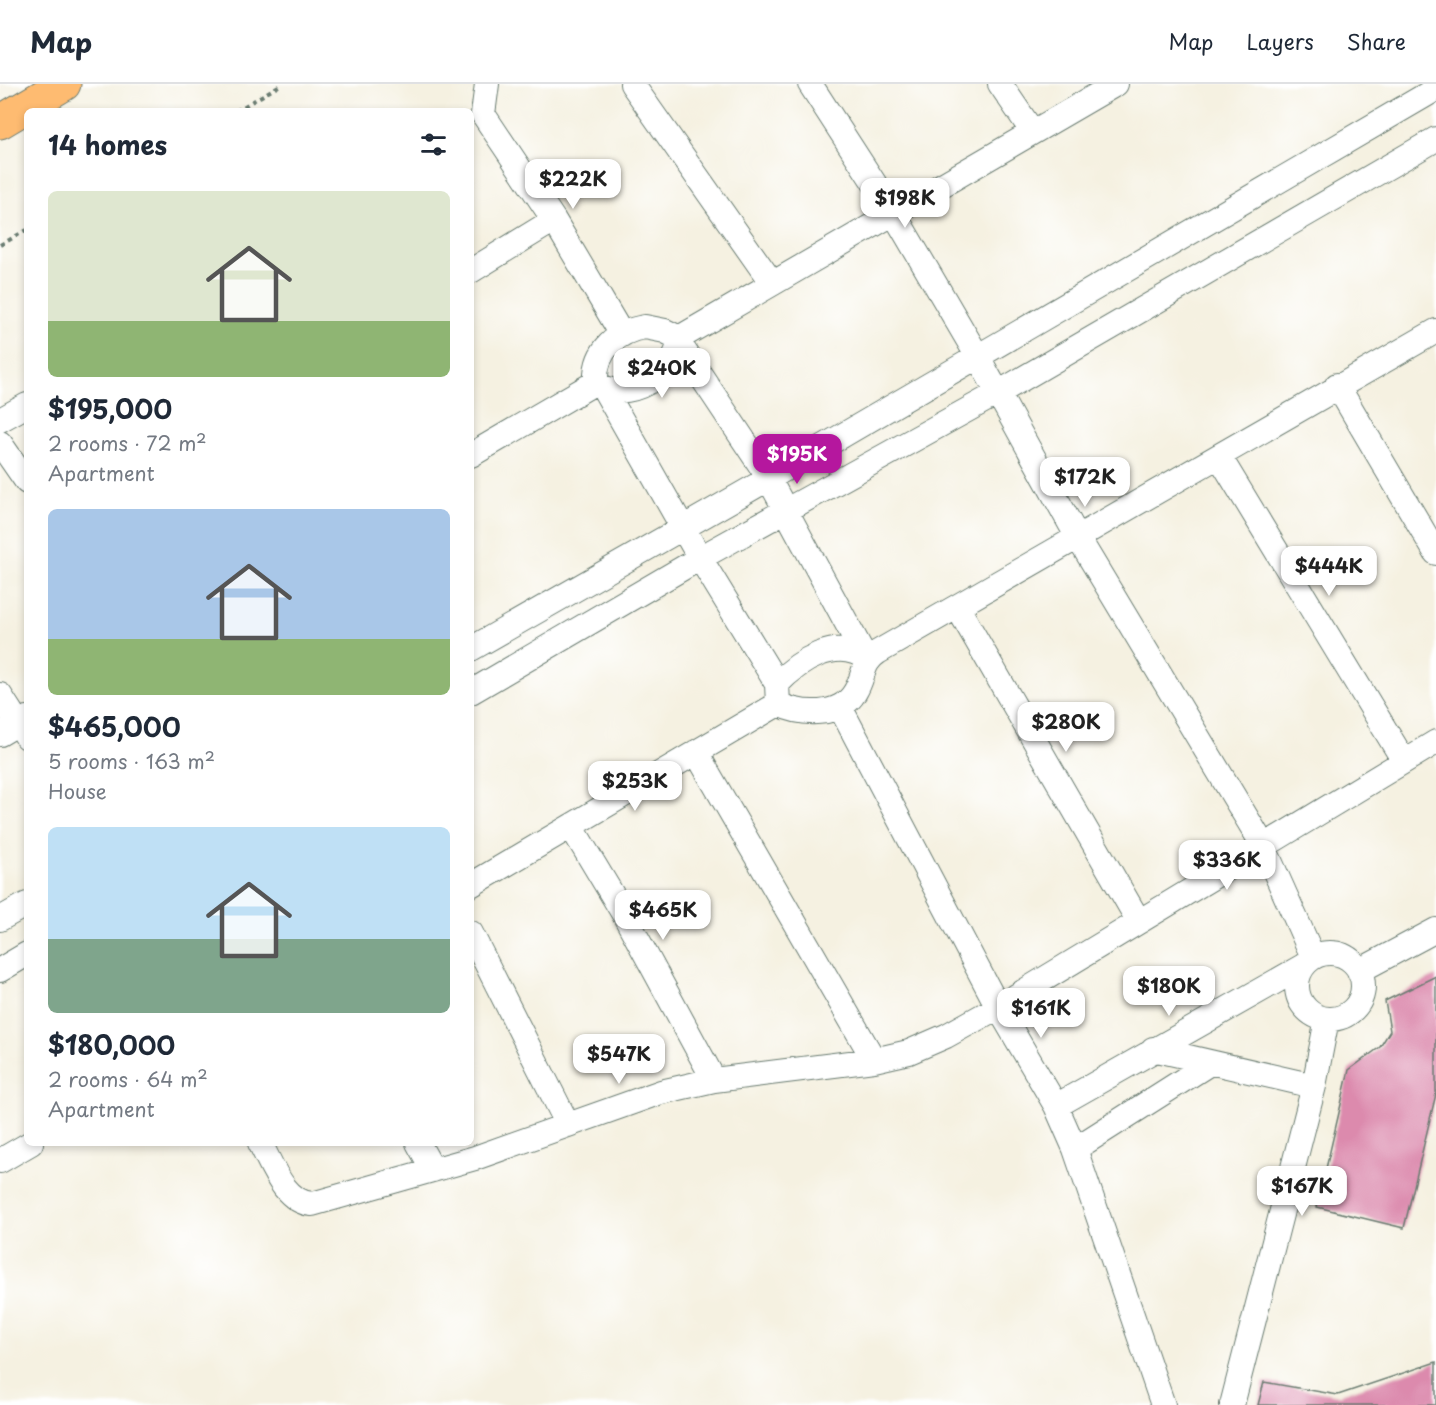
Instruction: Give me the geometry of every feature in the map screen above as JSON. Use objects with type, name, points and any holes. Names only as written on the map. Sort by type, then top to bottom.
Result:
[{"type":"highway","points":[[0,122],[64,84]]},
{"type":"street","points":[[632,84],[772,283]]},
{"type":"street","points":[[810,84],[893,212],[978,357],[1077,536],[1263,845],[1308,962]]},
{"type":"street","points":[[1000,84],[1032,131]]},
{"type":"street","points":[[474,453],[600,385],[634,388],[651,380],[666,370],[679,341],[772,283],[1116,84]]},
{"type":"street","points":[[474,647],[768,479],[1436,89],[1433,84]]},
{"type":"street","points":[[493,88],[483,114],[554,220],[621,333]]},
{"type":"street","points":[[474,690],[700,558],[998,393],[1436,139]]},
{"type":"street","points":[[474,269],[554,220]]},
{"type":"street","points":[[866,658],[787,511],[679,341],[665,331],[645,327],[621,333],[601,358],[596,371],[600,385],[777,694],[795,712],[840,708],[855,694],[866,658],[958,608],[1077,536],[1436,331]]},
{"type":"street","points":[[1337,386],[1436,553]]},
{"type":"street","points":[[0,420],[24,407]]},
{"type":"street","points":[[0,443],[24,478]]},
{"type":"street","points":[[1219,456],[1404,761]]},
{"type":"street","points":[[958,608],[1138,920]]},
{"type":"street","points":[[474,883],[696,752],[777,694],[792,668],[827,651],[846,650],[866,658]]},
{"type":"street","points":[[0,695],[18,728]]},
{"type":"street","points":[[840,708],[998,1006],[1056,1106],[1075,1149],[1163,1405]]},
{"type":"street","points":[[262,1146],[285,1186],[301,1203],[323,1202],[475,1158],[661,1092],[714,1080],[874,1060],[909,1052],[946,1036],[998,1006],[1436,741]]},
{"type":"street","points":[[696,752],[874,1060]]},
{"type":"street","points":[[571,826],[625,916],[714,1080]]},
{"type":"street","points":[[0,919],[24,906]]},
{"type":"street","points":[[1359,971],[1436,930]]},
{"type":"street","points":[[474,939],[568,1125]]},
{"type":"street","points":[[1056,1106],[1153,1049],[1308,962],[1326,953],[1340,954],[1351,961],[1359,971],[1363,982],[1358,1004],[1339,1018],[1327,1019],[1314,1015],[1303,1006],[1297,993],[1298,979],[1308,962]]},
{"type":"street","points":[[0,970],[24,956]]},
{"type":"street","points":[[1232,1405],[1314,1086],[1327,1019]]},
{"type":"street","points":[[1153,1049],[1314,1086]]},
{"type":"street","points":[[1075,1149],[1210,1063]]},
{"type":"street","points":[[0,1161],[26,1146]]},
{"type":"street","points":[[420,1146],[433,1170]]},
{"type":"path","points":[[241,108],[282,84]]},
{"type":"path","points":[[0,245],[24,232]]},
{"type":"building","points":[[1436,976],[1436,1094],[1404,1228],[1317,1207],[1349,1070],[1380,1047],[1390,1031],[1385,1001]]},
{"type":"building","points":[[1436,1362],[1436,1405],[1258,1405],[1264,1382],[1338,1395]]}]
